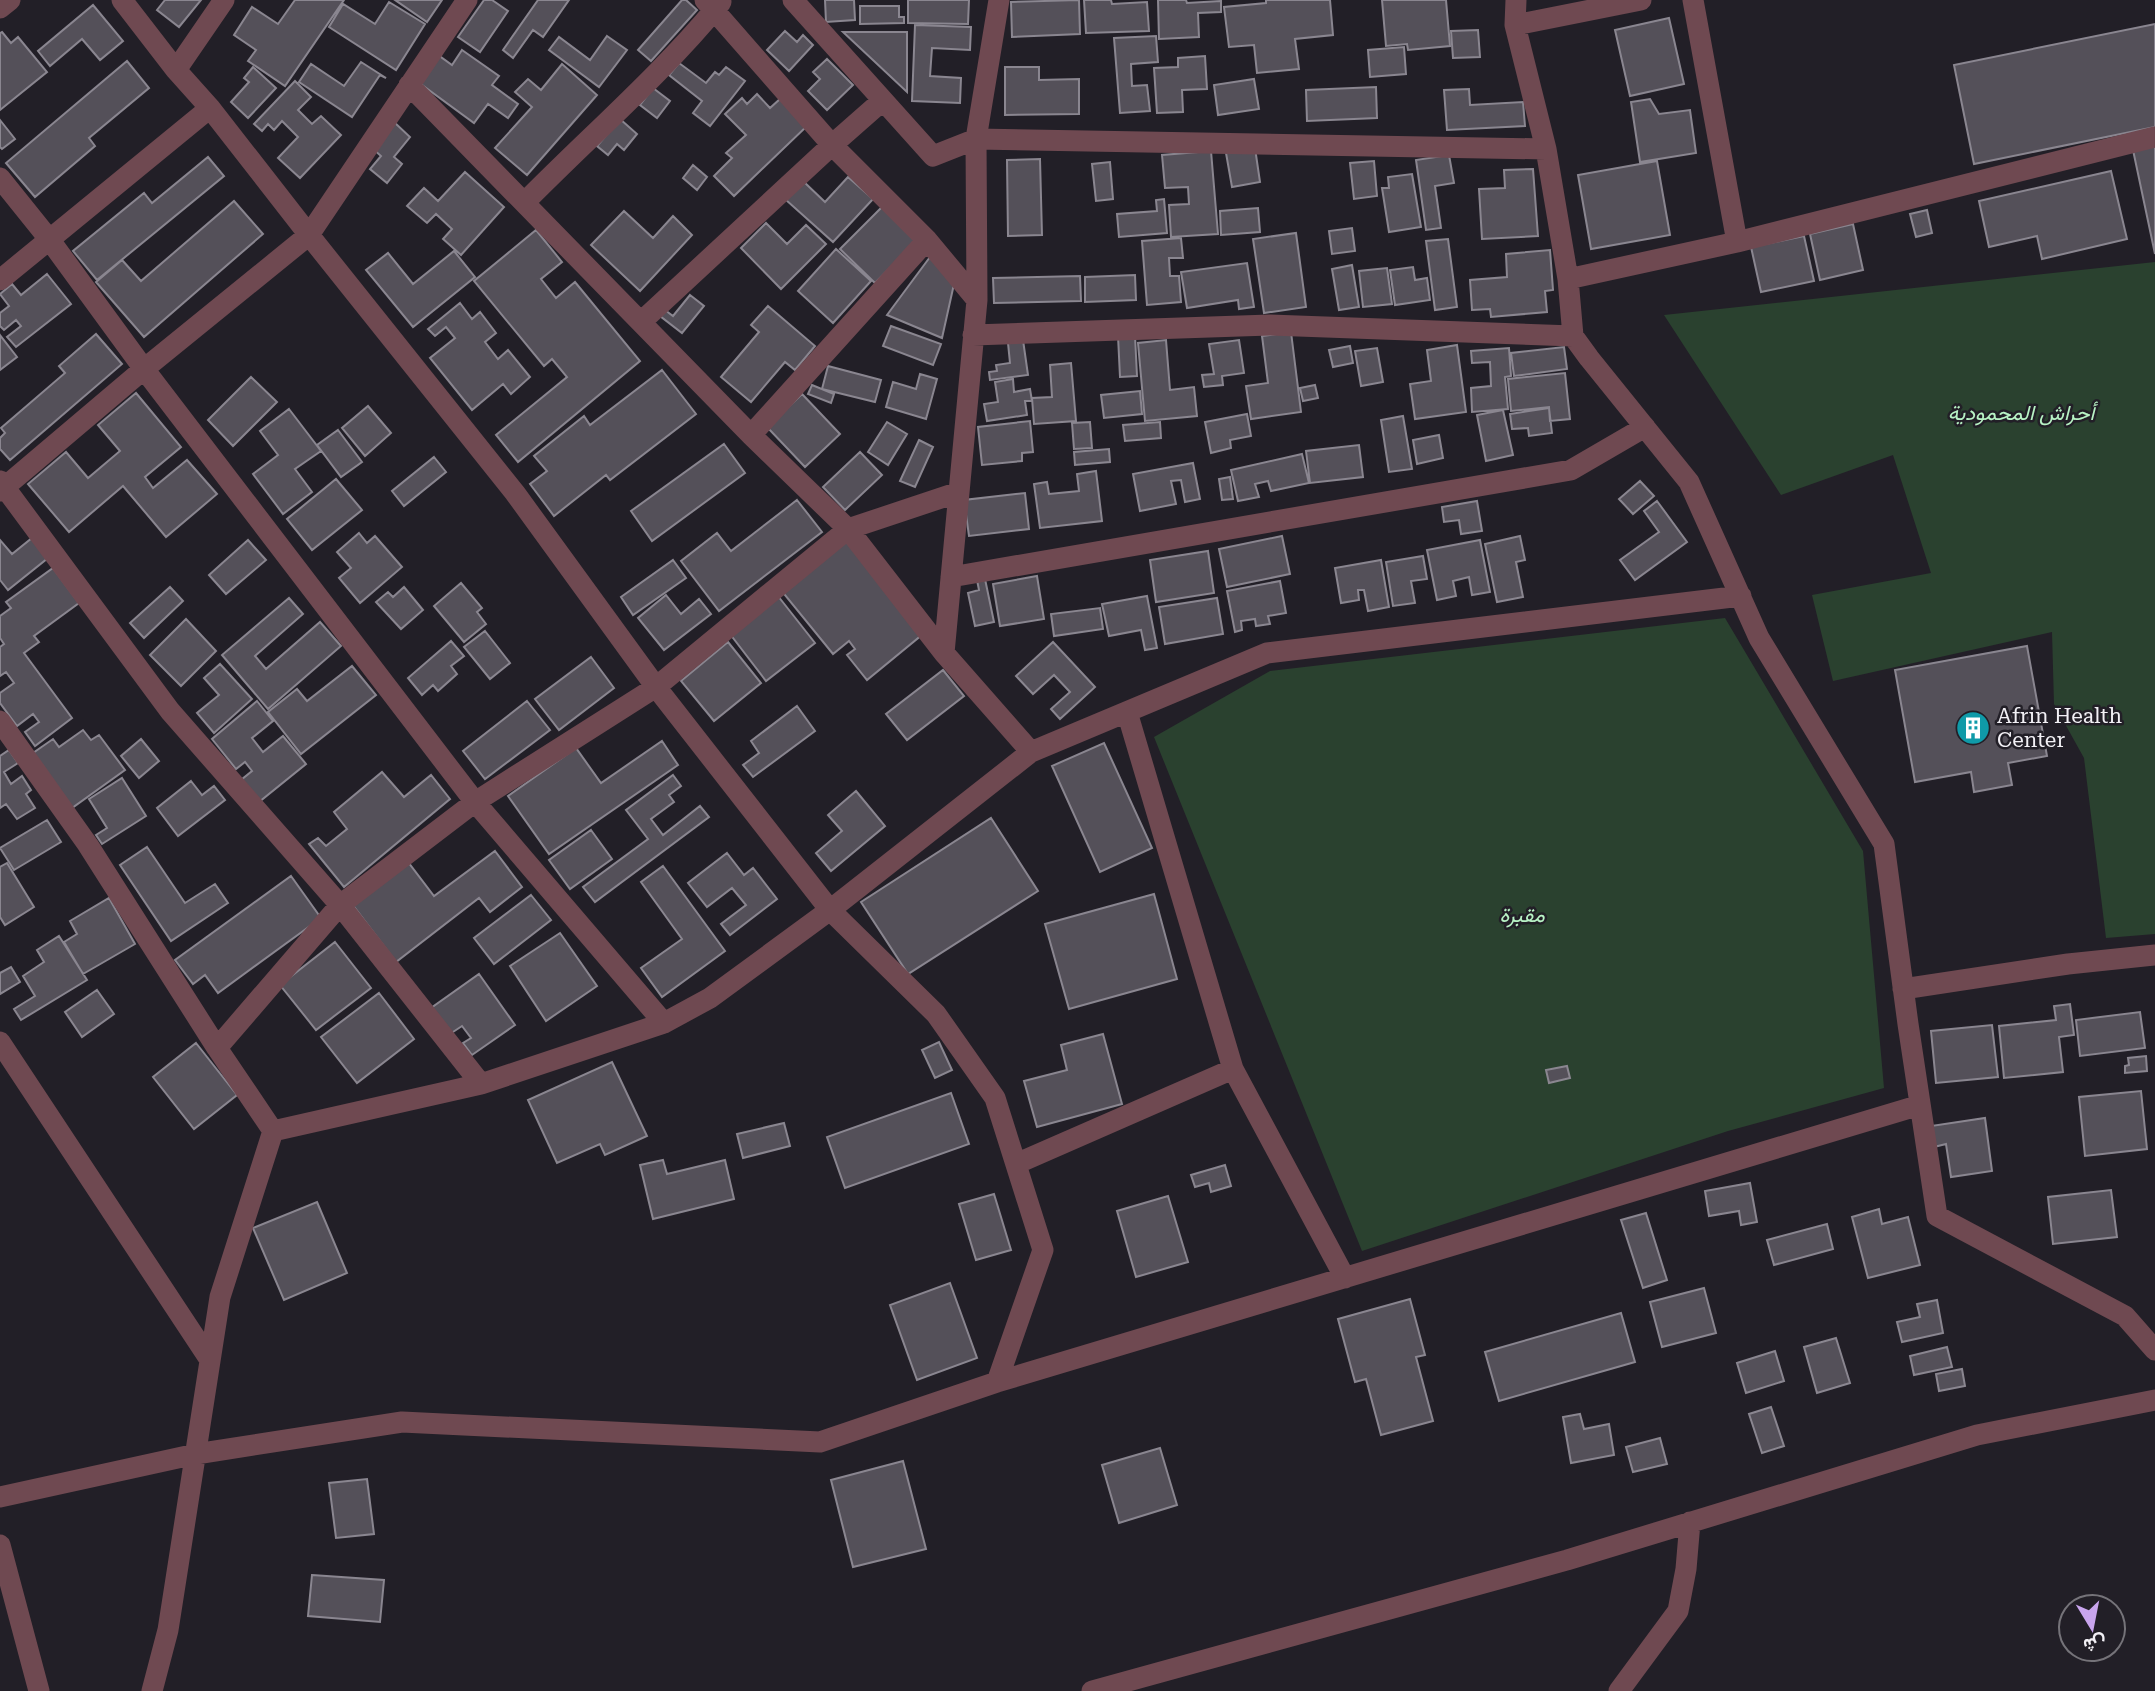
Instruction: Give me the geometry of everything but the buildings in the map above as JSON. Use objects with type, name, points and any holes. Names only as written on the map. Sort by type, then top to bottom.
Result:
[{"type":"street","points":[[0,8],[9,0]]},
{"type":"street","points":[[121,0],[176,70],[210,107],[515,493],[656,687],[830,910],[936,1014],[995,1098],[1043,1250],[997,1382]]},
{"type":"street","points":[[176,70],[224,0]]},
{"type":"street","points":[[467,0],[309,235],[2,486],[170,711],[340,905],[481,1084]]},
{"type":"street","points":[[793,0],[933,156],[976,139],[1546,149]]},
{"type":"street","points":[[944,653],[977,300],[976,139],[999,0]]},
{"type":"street","points":[[1516,0],[1515,25],[1546,149],[1568,279],[1573,335],[1689,482],[1759,638],[1884,844],[1937,1216],[2124,1316],[2155,1350]]},
{"type":"street","points":[[1515,25],[1641,0]]},
{"type":"street","points":[[1693,0],[1737,242]]},
{"type":"street","points":[[525,202],[571,155],[617,114],[714,4],[832,145],[927,240],[977,300]]},
{"type":"street","points":[[409,85],[751,435],[848,529],[944,653],[1031,752]]},
{"type":"street","points":[[641,322],[882,101]]},
{"type":"street","points":[[0,280],[210,107]]},
{"type":"street","points":[[1568,279],[1737,242],[2155,137]]},
{"type":"street","points":[[0,178],[50,239],[144,369],[475,802],[664,1023]]},
{"type":"street","points":[[751,435],[927,240]]},
{"type":"street","points":[[974,335],[1270,325],[1573,335]]},
{"type":"street","points":[[951,577],[1571,470],[1645,427]]},
{"type":"street","points":[[217,1048],[340,905],[475,802],[656,687],[848,529],[959,492]]},
{"type":"street","points":[[273,1131],[481,1084],[664,1023],[710,998],[830,910],[1031,752],[1267,653],[1741,596]]},
{"type":"street","points":[[1127,712],[1233,1069],[1345,1278]]},
{"type":"street","points":[[0,720],[88,845],[273,1131]]},
{"type":"street","points":[[1903,989],[2068,964],[2155,955]]},
{"type":"street","points":[[0,1042],[210,1360]]},
{"type":"street","points":[[1016,1164],[1233,1069]]},
{"type":"street","points":[[0,1497],[196,1454],[402,1422],[820,1442],[997,1382],[1920,1105]]},
{"type":"street","points":[[152,1691],[169,1630],[220,1297],[273,1131]]},
{"type":"street","points":[[1093,1691],[1567,1560],[1977,1435],[2155,1400]]},
{"type":"street","points":[[1619,1691],[1678,1611],[1686,1569],[1690,1522]]},
{"type":"street","points":[[0,1545],[39,1691]]},
{"type":"green space","name":"أحراش المحمودية","points":[[2155,262],[2155,934],[2106,938],[2084,758],[2054,704],[2052,632],[1833,681],[1812,595],[1931,573],[1893,455],[1781,495],[1664,315]]},
{"type":"green space","name":"مقبرة","points":[[1725,618],[1863,851],[1884,1088],[1728,1131],[1362,1251],[1154,737],[1270,671]]},
{"type":"place","name":"Afrin Health Center","points":[[1973,728]]}]
